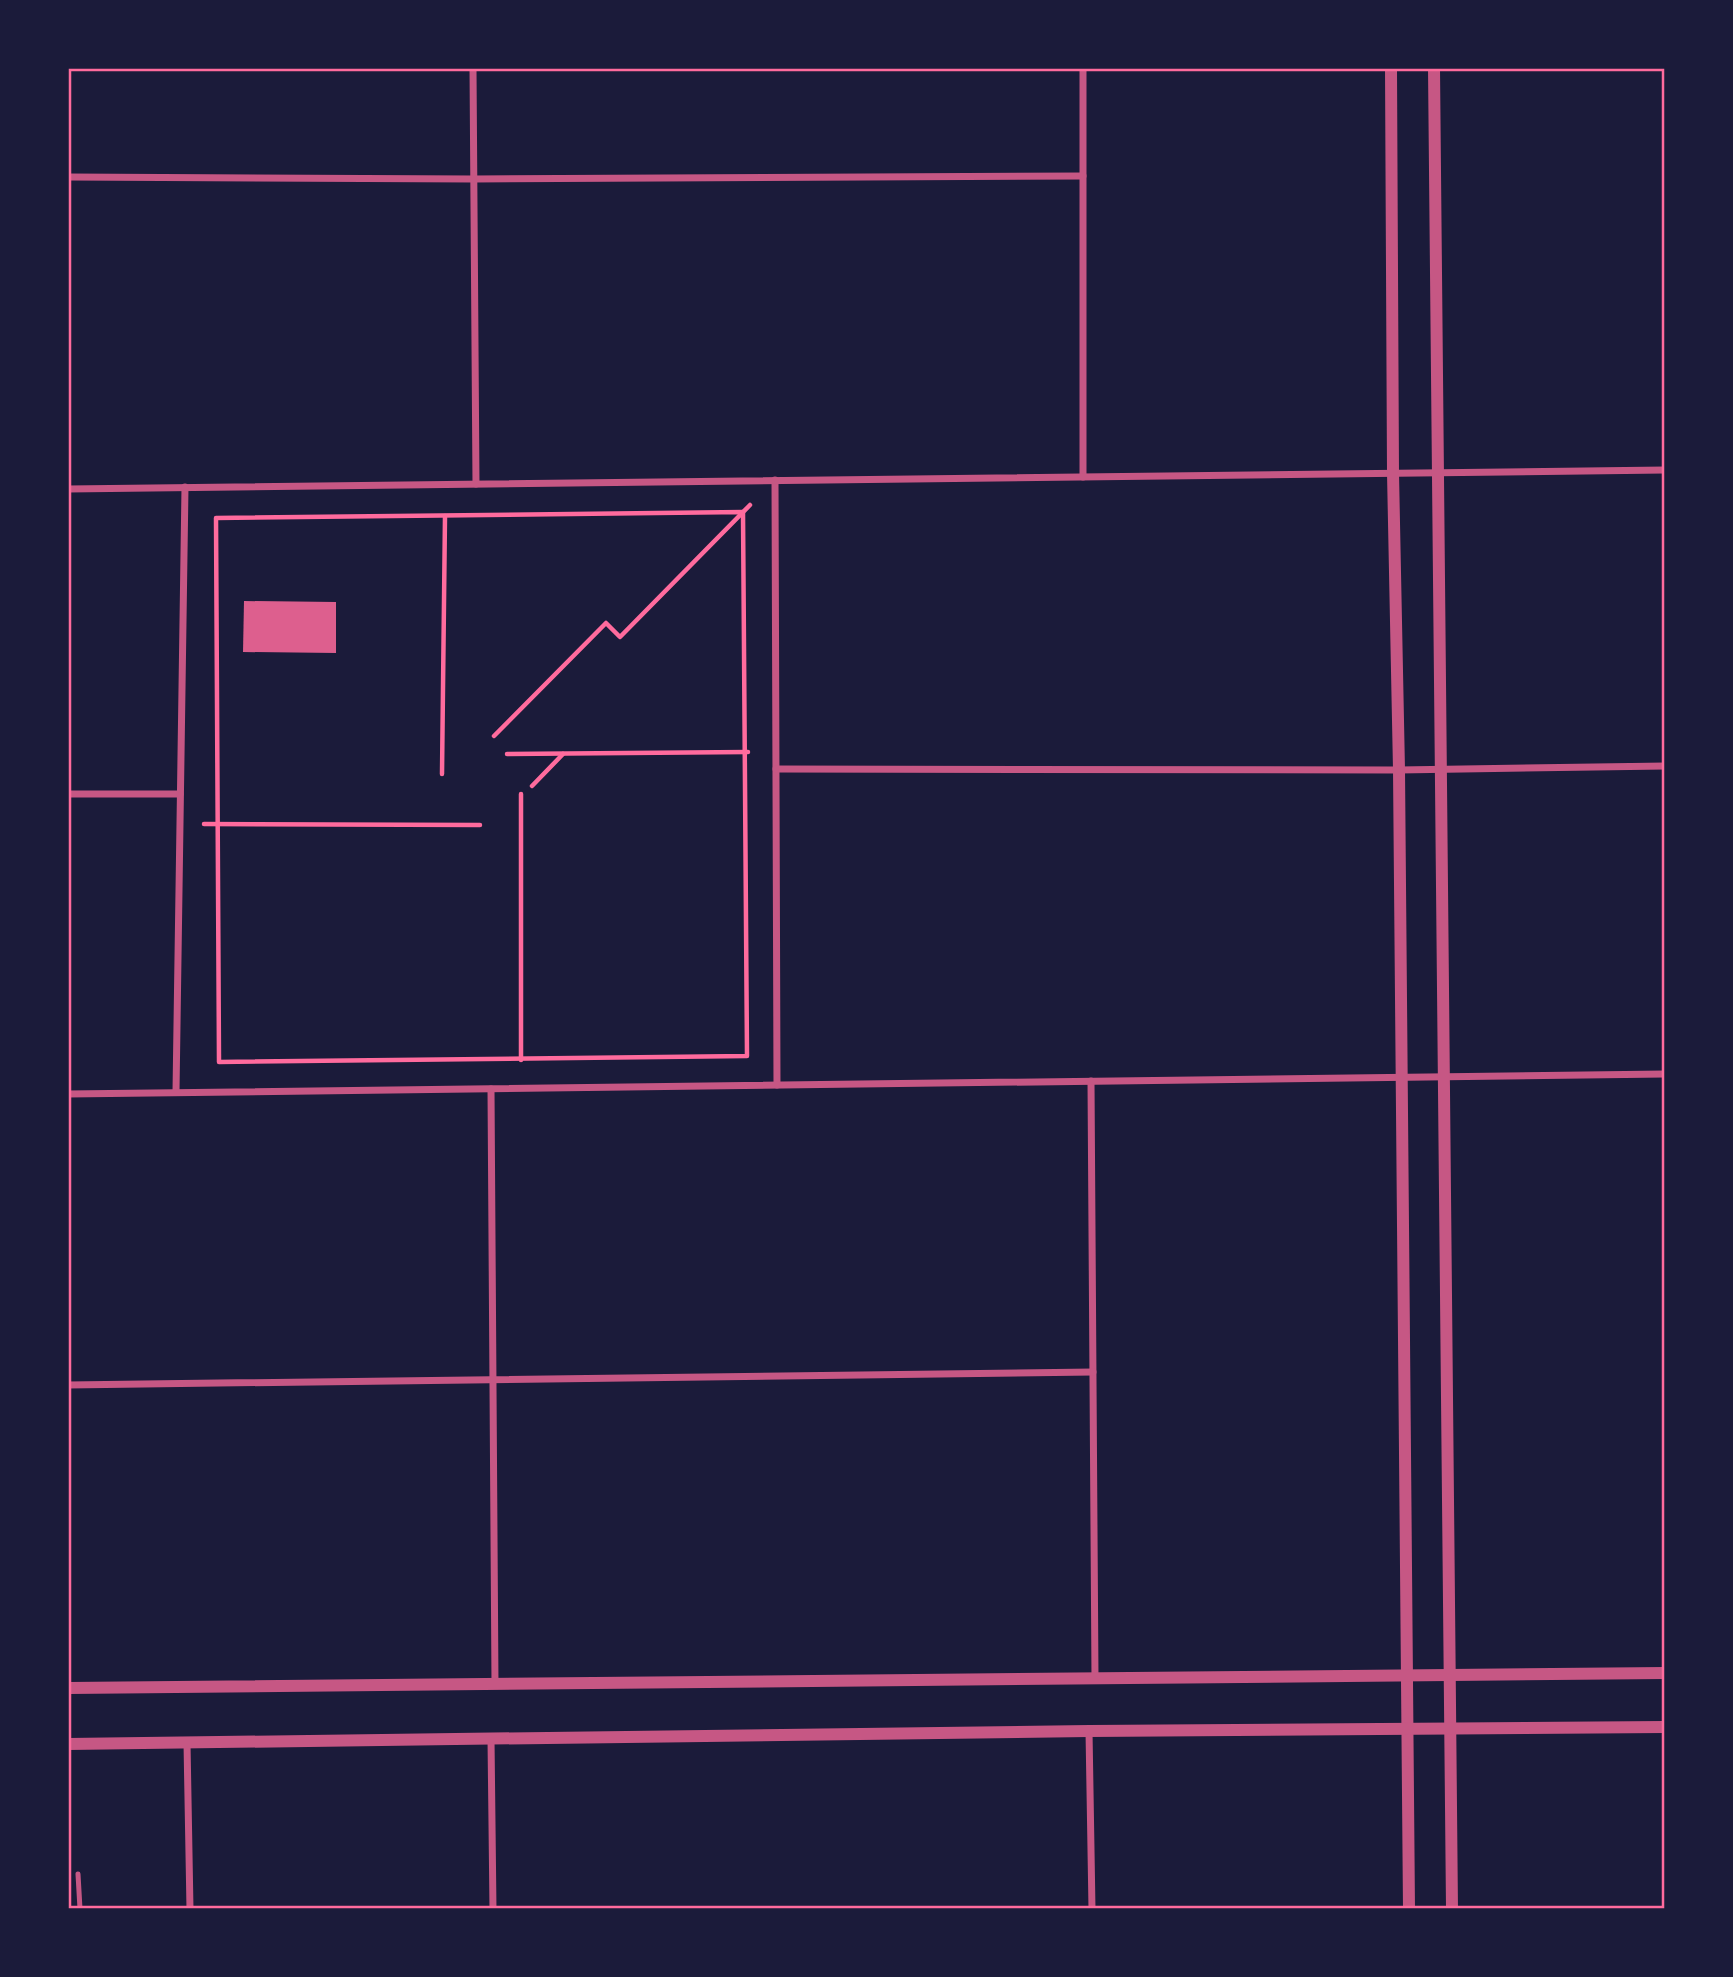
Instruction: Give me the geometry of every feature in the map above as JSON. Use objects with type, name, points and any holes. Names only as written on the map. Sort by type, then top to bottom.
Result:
[{"type":"street","points":[[473,68],[476,484]]},
{"type":"street","points":[[1083,68],[1083,477]]},
{"type":"street","points":[[1391,68],[1409,1909]]},
{"type":"street","points":[[1434,68],[1452,1909]]},
{"type":"street","points":[[68,177],[474,179],[1083,176]]},
{"type":"street","points":[[68,489],[1665,470]]},
{"type":"street","points":[[775,480],[777,1085]]},
{"type":"street","points":[[176,1092],[185,487]]},
{"type":"street","points":[[776,769],[1441,770],[1665,766]]},
{"type":"street","points":[[68,793],[180,794]]},
{"type":"street","points":[[68,1094],[1665,1074]]},
{"type":"street","points":[[1091,1081],[1095,1678]]},
{"type":"street","points":[[491,1088],[495,1684]]},
{"type":"street","points":[[68,1385],[1093,1372]]},
{"type":"street","points":[[68,1688],[1665,1673]]},
{"type":"street","points":[[68,1744],[1089,1731],[1665,1727]]},
{"type":"street","points":[[1089,1731],[1092,1909]]},
{"type":"street","points":[[491,1739],[493,1909]]},
{"type":"street","points":[[187,1743],[190,1909]]},
{"type":"lane","points":[[78,1874],[80,1909]]},
{"type":"path","points":[[494,736],[606,623],[620,637],[775,480]]},
{"type":"path","points":[[743,512],[747,1056],[219,1062],[216,518],[743,512]]},
{"type":"path","points":[[442,774],[445,516]]},
{"type":"path","points":[[507,754],[776,752]]},
{"type":"path","points":[[531,786],[564,754]]},
{"type":"path","points":[[521,794],[521,1088]]},
{"type":"path","points":[[180,824],[480,825]]},
{"type":"building","points":[[244,601],[336,602],[336,653],[243,652]]}]
